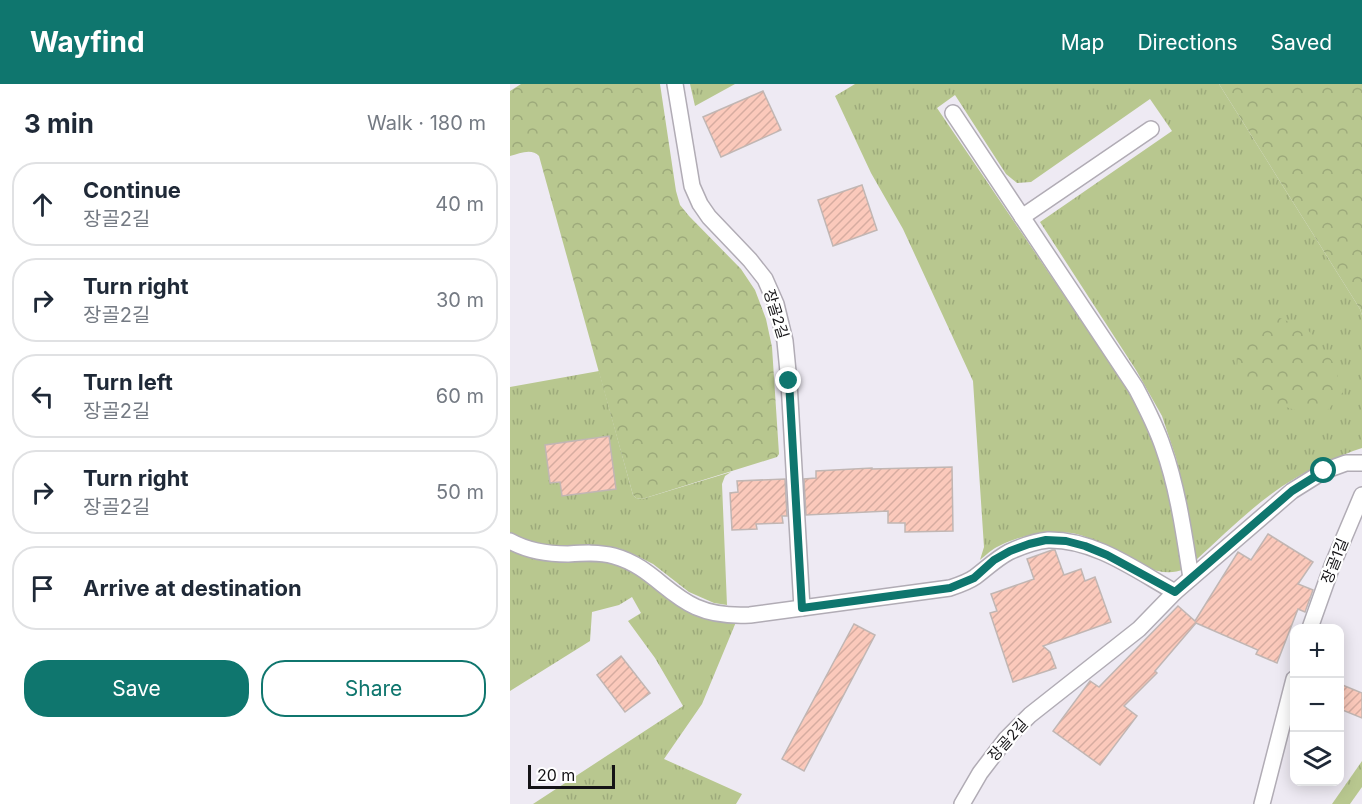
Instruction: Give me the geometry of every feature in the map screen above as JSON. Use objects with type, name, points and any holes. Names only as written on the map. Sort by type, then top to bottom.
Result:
[{"type":"lane","name":"장골2길","points":[[675,84],[692,186],[709,217],[765,279],[776,304],[785,341],[802,608]]},
{"type":"lane","points":[[953,113],[1136,388],[1164,448],[1174,483],[1191,578]]},
{"type":"lane","points":[[1022,217],[1151,129]]},
{"type":"lane","name":"장골2길","points":[[962,804],[980,772],[1006,739],[1030,715],[1139,629],[1175,592],[1292,491],[1324,471],[1346,463],[1362,463]]},
{"type":"lane","name":"장골1길","points":[[1311,624],[1332,566],[1362,495]]},
{"type":"lane","points":[[510,541],[520,547],[541,552],[601,554],[626,560],[642,567],[695,607],[728,616],[950,588],[974,578],[994,560],[1010,551],[1046,540],[1066,541],[1096,550],[1175,592]]},
{"type":"lane","points":[[1262,804],[1290,695]]},
{"type":"green space","points":[[521,84],[660,84],[680,205],[741,269],[755,290],[766,319],[772,347],[779,454],[777,457],[642,499],[633,495],[539,156],[529,152],[510,156],[510,91]]},
{"type":"green space","points":[[690,84],[735,84],[695,106]]},
{"type":"green space","points":[[855,84],[1219,84],[1360,309],[1362,315],[1362,448],[1302,474],[1281,487],[1243,517],[1196,560],[1176,458],[1162,416],[1136,370],[1040,222],[1172,131],[1150,99],[1031,182],[1017,183],[1006,174],[955,95],[937,108],[1131,394],[1156,449],[1176,523],[1184,569],[1171,572],[1157,571],[1085,537],[1063,532],[1044,533],[1016,539],[996,547],[980,560],[984,547],[973,381],[903,229],[871,173],[835,96]]},
{"type":"green space","points":[[1219,84],[1362,84],[1362,315],[1360,309]]},
{"type":"green space","points":[[1275,316],[1308,330],[1333,362],[1343,392],[1326,412],[1298,411],[1256,397],[1237,375],[1238,347],[1249,330]]},
{"type":"green space","points":[[599,371],[633,495],[636,498],[642,499],[731,472],[725,476],[722,484],[727,605],[714,603],[689,592],[653,564],[618,548],[597,546],[550,548],[510,533],[510,387]]},
{"type":"green space","points":[[510,550],[522,555],[551,559],[616,561],[736,622],[702,704],[664,759],[742,794],[736,804],[533,804],[683,706],[655,658],[628,621],[641,613],[632,597],[619,605],[592,612],[590,641],[510,691]]},
{"type":"green space","points":[[1362,761],[1362,787],[1350,804],[1332,804]]},
{"type":"building","points":[[763,91],[781,130],[721,157],[703,117]]},
{"type":"building","points":[[862,185],[877,230],[833,246],[818,200]]},
{"type":"building","points":[[609,436],[616,489],[562,496],[560,482],[550,483],[545,445]]},
{"type":"building","points":[[952,467],[953,531],[905,532],[905,523],[888,523],[888,511],[806,515],[804,479],[816,478],[816,471]]},
{"type":"building","points":[[785,479],[787,516],[782,516],[783,523],[756,524],[757,529],[732,530],[730,493],[738,492],[737,481]]},
{"type":"building","points":[[1268,534],[1313,562],[1298,584],[1313,590],[1305,612],[1298,609],[1292,624],[1290,624],[1277,663],[1256,654],[1258,650],[1196,623],[1155,671],[1157,673],[1124,706],[1137,716],[1100,765],[1053,731],[1090,681],[1099,687],[1178,606],[1195,621],[1238,552],[1251,560]]},
{"type":"building","points":[[1055,550],[1064,575],[1081,569],[1085,581],[1095,577],[1111,622],[1043,646],[1050,652],[1056,668],[1013,682],[990,613],[997,611],[991,594],[1034,579],[1027,559]]},
{"type":"building","points":[[854,624],[875,635],[804,771],[782,759]]},
{"type":"building","points":[[621,656],[650,693],[625,712],[597,675]]},
{"type":"building","points":[[1344,686],[1362,693],[1362,718],[1344,711]]},
{"type":"route","points":[[789,381],[802,608],[950,588],[974,578],[994,560],[1010,551],[1046,540],[1066,541],[1085,546],[1107,555],[1175,592],[1292,491],[1324,471]]}]
